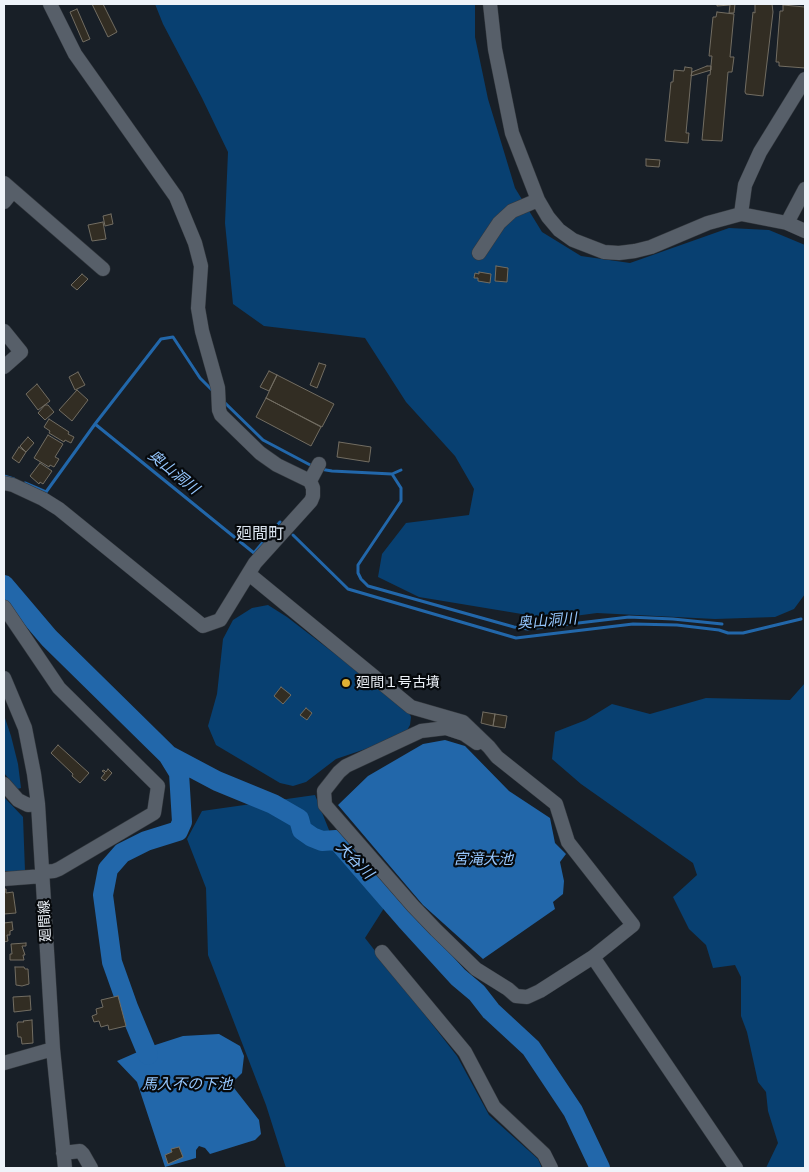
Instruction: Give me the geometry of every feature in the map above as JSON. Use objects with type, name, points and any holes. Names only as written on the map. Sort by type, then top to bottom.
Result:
[{"type":"street","points":[[4,483],[13,485],[43,499],[58,509],[203,626],[220,620],[255,563],[312,501],[313,496],[314,472],[277,465],[260,453],[221,416],[219,396],[198,308],[201,266],[176,197],[75,54],[50,4]]},
{"type":"street","points":[[490,4],[495,49],[512,133],[538,200],[548,217],[559,230],[573,240],[604,252],[619,253],[651,246],[708,224],[741,214],[787,223],[805,231]]},
{"type":"street","points":[[741,214],[745,186],[760,152],[805,79]]},
{"type":"street","points":[[4,202],[8,187],[103,269]]},
{"type":"street","points":[[787,223],[805,190]]},
{"type":"street","points":[[479,253],[499,223],[512,211],[538,200]]},
{"type":"street","points":[[4,331],[21,352],[4,367]]},
{"type":"street","points":[[249,574],[411,707],[462,722],[489,747],[498,757],[556,804],[568,842],[633,925],[593,956],[540,991],[527,997],[516,996],[508,988],[476,969],[413,906],[325,805],[324,792],[346,766],[421,731],[446,728],[464,734],[479,744],[489,747]]},
{"type":"street","points":[[4,607],[59,688],[158,786],[154,813],[54,871],[4,879]]},
{"type":"street","name":"廻間線","points":[[4,678],[25,728],[38,804],[53,1048],[65,1168]]},
{"type":"street","points":[[4,784],[18,800],[28,805],[38,804]]},
{"type":"street","points":[[382,952],[465,1052],[494,1107],[544,1154],[551,1168]]},
{"type":"street","points":[[593,956],[736,1168]]},
{"type":"street","points":[[4,1063],[53,1048]]},
{"type":"street","points":[[63,1153],[80,1151],[84,1154],[91,1168]]},
{"type":"shaded area","points":[[155,4],[475,4],[475,37],[488,99],[515,188],[542,232],[581,256],[630,263],[729,228],[769,230],[805,245],[805,594],[794,609],[775,617],[715,619],[597,613],[552,619],[419,597],[378,577],[382,554],[406,523],[469,515],[474,489],[455,456],[406,402],[365,338],[264,326],[233,304],[225,223],[228,152],[163,24]]},
{"type":"shaded area","points":[[268,605],[287,617],[408,710],[411,717],[410,725],[406,732],[398,738],[336,759],[306,782],[293,786],[280,783],[216,745],[208,726],[217,694],[223,639],[233,620],[252,608]]},
{"type":"shaded area","points":[[805,683],[805,1168],[766,1168],[778,1143],[768,1111],[766,1092],[758,1082],[747,1032],[741,1016],[741,977],[735,965],[713,968],[706,945],[689,929],[673,897],[697,875],[693,863],[581,784],[552,759],[555,732],[586,720],[612,704],[650,714],[706,698],[790,700]]},
{"type":"shaded area","points":[[4,715],[18,764],[21,788],[17,789],[4,773]]},
{"type":"shaded area","points":[[315,795],[335,845],[386,905],[365,938],[457,1056],[489,1115],[538,1159],[542,1168],[286,1168],[266,1105],[208,955],[206,888],[187,839],[202,811]]},
{"type":"shaded area","points":[[4,797],[23,817],[25,871],[4,871]]},
{"type":"water","name":"宮滝大池","points":[[445,740],[465,746],[509,791],[550,818],[555,843],[566,854],[560,862],[564,881],[563,894],[553,902],[555,909],[483,959],[423,905],[338,805],[368,776],[423,744]]},
{"type":"water","name":"馬入不の下池","points":[[219,1034],[240,1046],[244,1056],[242,1073],[234,1081],[234,1088],[259,1120],[261,1134],[255,1140],[210,1154],[205,1148],[199,1146],[196,1150],[196,1158],[165,1167],[137,1082],[117,1061],[149,1047],[183,1036]]},
{"type":"building","points":[[92,4],[103,4],[117,32],[108,37]]},
{"type":"building","points":[[717,4],[735,4],[734,13],[729,13],[730,5],[717,6]]},
{"type":"building","points":[[755,4],[772,4],[773,12],[763,96],[746,94],[745,92]]},
{"type":"building","points":[[783,5],[805,7],[805,68],[779,66],[779,62],[776,62],[780,11],[783,11]]},
{"type":"building","points":[[77,9],[90,39],[83,42],[70,12]]},
{"type":"building","points":[[717,12],[734,14],[730,57],[734,57],[732,72],[728,72],[722,141],[702,140],[708,75],[710,75],[712,56],[709,56],[713,17],[716,17]]},
{"type":"building","points":[[711,66],[711,70],[691,76],[692,72]]},
{"type":"building","points":[[685,67],[692,68],[686,133],[689,133],[688,143],[665,141],[674,70],[684,71]]},
{"type":"building","points":[[646,159],[660,160],[659,167],[646,166]]},
{"type":"building","points":[[111,214],[113,224],[105,226],[103,216]]},
{"type":"building","points":[[103,222],[106,239],[92,241],[88,225]]},
{"type":"building","points":[[496,266],[508,268],[507,282],[495,281]]},
{"type":"building","points":[[479,272],[491,274],[490,283],[478,281],[478,278],[474,278],[475,273],[479,274]]},
{"type":"building","points":[[82,274],[88,279],[77,290],[71,285]]},
{"type":"building","points":[[319,363],[326,365],[317,388],[310,385]]},
{"type":"building","points":[[269,371],[277,375],[269,391],[260,387]]},
{"type":"building","points":[[78,372],[85,385],[75,390],[69,377]]},
{"type":"building","points":[[277,375],[334,404],[322,427],[266,398]]},
{"type":"building","points":[[37,384],[50,401],[38,410],[26,394]]},
{"type":"building","points":[[77,390],[88,400],[72,421],[59,410]]},
{"type":"building","points":[[266,398],[321,427],[311,446],[256,417]]},
{"type":"building","points":[[45,405],[48,405],[54,412],[45,420],[38,413]]},
{"type":"building","points":[[49,419],[74,437],[71,443],[65,440],[64,442],[49,433],[50,431],[44,427]]},
{"type":"building","points":[[48,435],[63,444],[55,457],[59,459],[54,467],[50,465],[49,467],[34,458]]},
{"type":"building","points":[[28,437],[34,443],[26,452],[20,446]]},
{"type":"building","points":[[339,442],[371,447],[369,462],[337,457]]},
{"type":"building","points":[[19,447],[26,452],[19,463],[12,458]]},
{"type":"building","points":[[40,463],[52,471],[43,484],[40,482],[39,484],[30,476]]},
{"type":"building","points":[[281,687],[291,695],[283,704],[274,696]]},
{"type":"building","points":[[306,708],[312,713],[307,720],[300,715]]},
{"type":"building","points":[[483,712],[495,714],[493,726],[481,723]]},
{"type":"building","points":[[495,714],[507,716],[505,728],[493,726]]},
{"type":"building","points":[[58,745],[89,773],[80,783],[51,753]]},
{"type":"building","points":[[108,769],[112,773],[105,781],[101,778],[105,773],[102,771],[106,772]]},
{"type":"building","points":[[4,889],[6,889],[6,893],[13,892],[16,913],[4,914]]},
{"type":"building","points":[[12,922],[13,930],[10,931],[10,935],[7,935],[8,941],[4,942],[4,923]]},
{"type":"building","points":[[26,943],[26,946],[22,946],[25,955],[23,955],[24,960],[10,960],[10,954],[12,954],[11,944]]},
{"type":"building","points":[[15,967],[28,969],[29,984],[16,985]]},
{"type":"building","points":[[30,996],[31,1010],[14,1012],[13,997]]},
{"type":"building","points":[[118,996],[126,1026],[109,1030],[108,1025],[101,1027],[99,1021],[94,1022],[92,1016],[97,1014],[96,1009],[103,1007],[101,1000]]},
{"type":"building","points":[[32,1020],[33,1043],[22,1044],[21,1037],[18,1037],[17,1024],[18,1022]]},
{"type":"building","points":[[179,1147],[183,1157],[168,1164],[165,1155],[172,1152],[171,1149]]},
{"type":"waterway","points":[[25,483],[46,492],[95,424],[161,339],[173,337],[200,378],[213,391]]},
{"type":"waterway","points":[[223,401],[263,440],[314,467]]},
{"type":"waterway","name":"奥山洞川","points":[[95,424],[254,553],[280,522]]},
{"type":"waterway","points":[[320,469],[392,474],[401,470]]},
{"type":"waterway","points":[[392,474],[401,488],[401,501],[358,565],[358,573],[368,586],[514,627],[528,629],[629,617],[722,624]]},
{"type":"waterway","points":[[4,476],[14,479]]},
{"type":"waterway","name":"奥山洞川","points":[[293,535],[348,589],[516,638],[633,624],[677,625],[719,630],[728,633],[743,633],[801,619]]},
{"type":"waterway","name":"大谷川","points":[[4,585],[49,638],[168,755],[217,781],[273,804],[299,819],[302,830],[312,837],[322,841],[336,840],[458,977],[477,993],[491,1011],[531,1048],[573,1111],[600,1168]]},
{"type":"waterway","points":[[148,1055],[112,962],[103,895],[108,869],[122,853],[146,841],[178,831],[182,822],[179,773],[168,755]]},
{"type":"place","name":"廻間１号古墳","points":[[346,683]]},
{"type":"district","name":"廻間町","points":[[260,535]]}]
